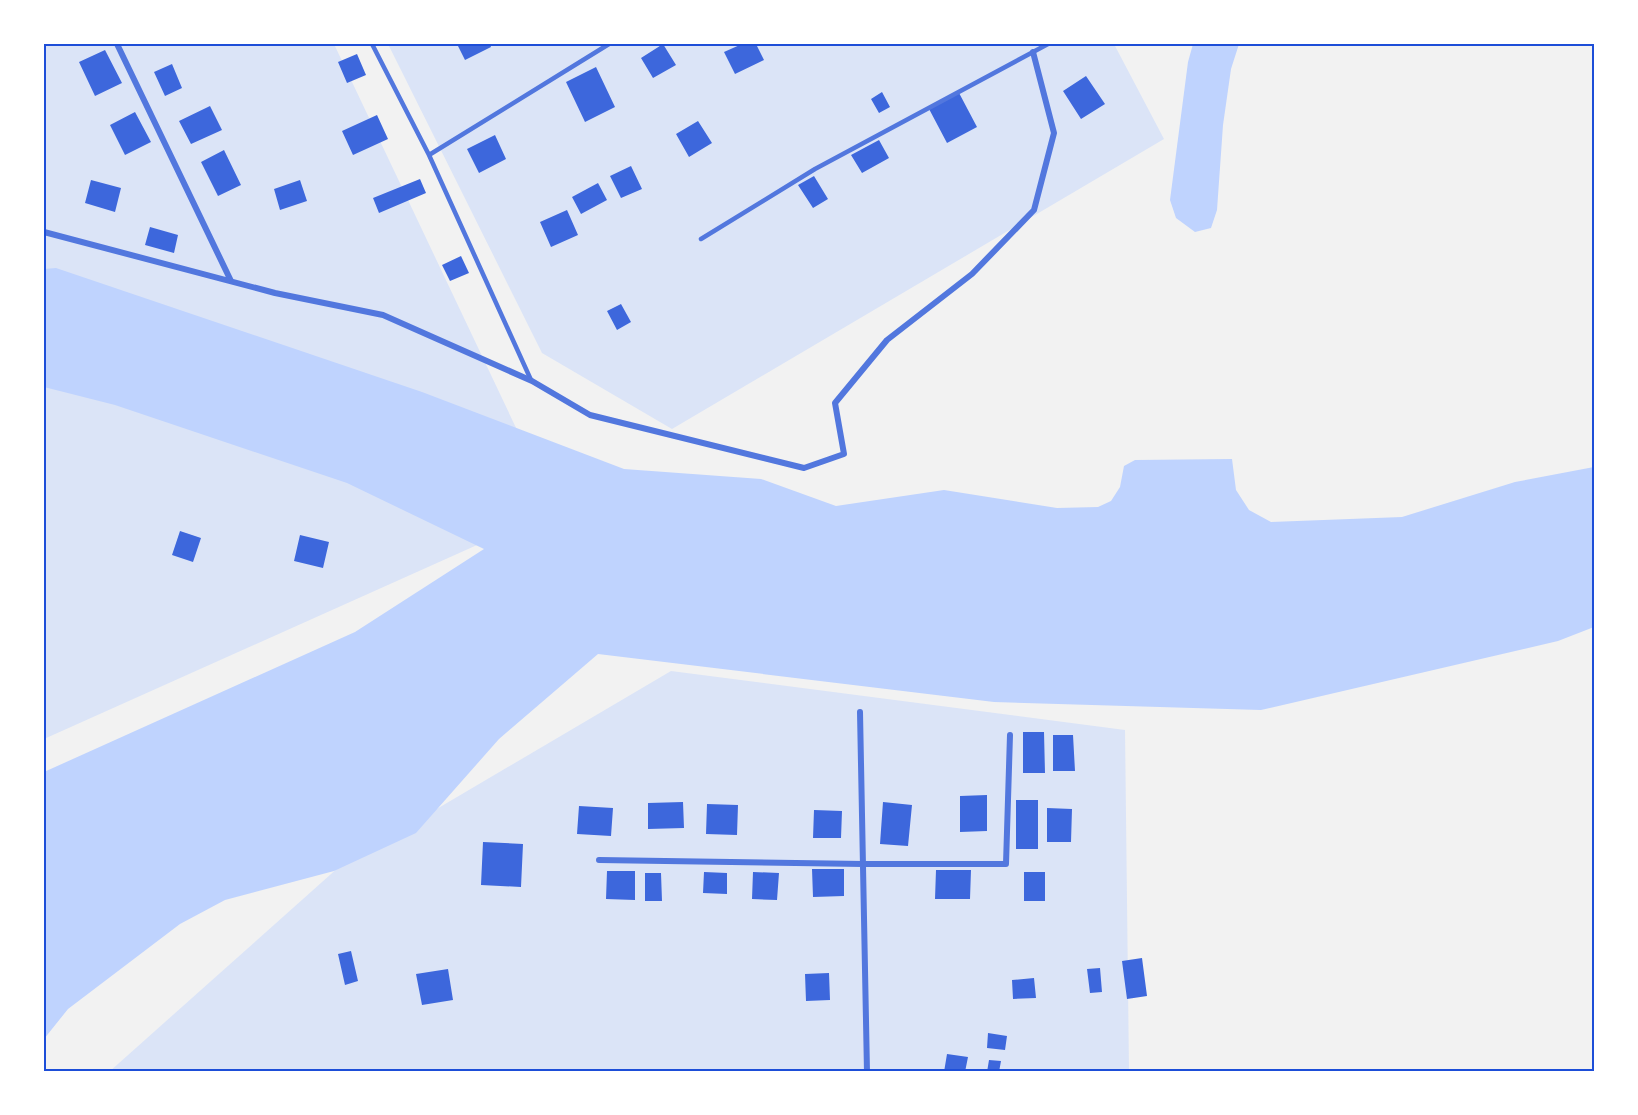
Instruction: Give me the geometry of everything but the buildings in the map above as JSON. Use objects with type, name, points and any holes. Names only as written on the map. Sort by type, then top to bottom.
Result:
[{"type":"street","points":[[117,44],[231,281]]},
{"type":"street","points":[[44,232],[275,293],[383,315],[532,381],[590,415],[804,468],[844,454],[835,403],[887,340],[972,274],[1034,210],[1054,133],[1033,52]]},
{"type":"street","points":[[860,712],[867,1071]]},
{"type":"street","points":[[599,860],[1006,864],[1010,735]]},
{"type":"lane","points":[[372,44],[429,155],[532,381]]},
{"type":"lane","points":[[429,155],[609,44]]},
{"type":"lane","points":[[701,239],[815,169],[1048,44]]},
{"type":"shaded area","points":[[44,44],[334,44],[555,510],[44,739]]},
{"type":"shaded area","points":[[388,44],[1114,44],[1164,139],[672,429],[542,353]]},
{"type":"shaded area","points":[[671,671],[1125,730],[1129,1071],[109,1072],[340,866]]},
{"type":"water","points":[[1193,44],[1239,44],[1231,69],[1223,125],[1217,210],[1211,228],[1195,232],[1176,218],[1170,200],[1188,62]]},
{"type":"water","points":[[56,268],[422,392],[624,469],[761,479],[836,506],[944,490],[1057,508],[1098,507],[1111,501],[1120,487],[1124,466],[1135,460],[1232,459],[1236,490],[1249,510],[1271,522],[1402,517],[1515,482],[1594,467],[1594,627],[1558,641],[1261,710],[994,702],[598,654],[499,739],[416,833],[334,871],[225,900],[180,924],[68,1009],[44,1039],[44,772],[355,632],[484,549],[347,483],[115,405],[44,387],[44,269]]}]
